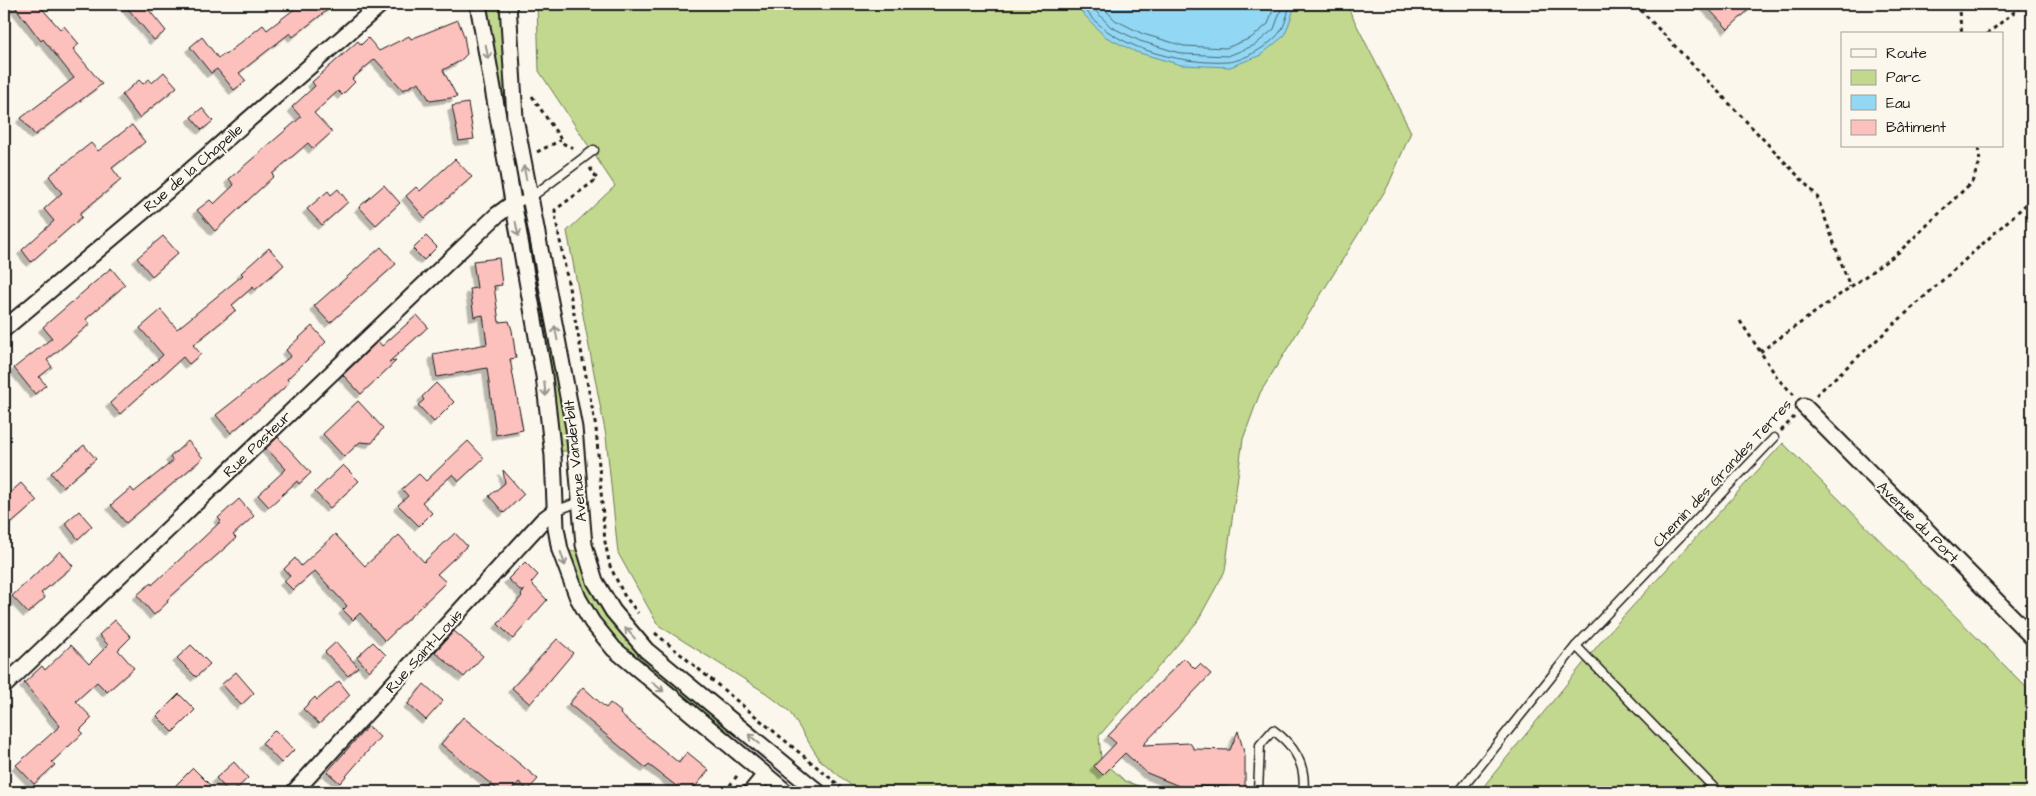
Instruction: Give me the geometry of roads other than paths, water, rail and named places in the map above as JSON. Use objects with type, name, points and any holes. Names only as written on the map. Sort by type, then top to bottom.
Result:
[{"type":"street","name":"Rue de la Chapelle","points":[[4,330],[144,211],[381,4]]},
{"type":"street","name":"Avenue Vanderbilt","points":[[478,4],[544,376],[553,456],[555,511],[560,550],[568,575],[578,598],[603,637],[639,671],[772,767],[818,792]]},
{"type":"street","name":"Avenue Vanderbilt","points":[[508,4],[515,118],[574,428],[579,502],[588,564],[602,596],[613,612],[646,650],[772,767],[786,792]]},
{"type":"street","name":"Rue Pasteur","points":[[4,686],[497,215],[512,204]]},
{"type":"street","name":"Avenue du Port","points":[[1804,406],[2032,638]]},
{"type":"street","name":"Rue Saint-Louis","points":[[294,792],[542,520],[555,511]]},
{"type":"street","points":[[750,792],[772,767]]},
{"type":"lane","points":[[512,204],[530,198],[594,150]]},
{"type":"lane","name":"Chemin des Grandes Terres","points":[[1459,792],[1576,646],[1774,438]]},
{"type":"lane","points":[[555,511],[579,502]]},
{"type":"lane","points":[[1576,646],[1718,792]]},
{"type":"lane","points":[[1258,792],[1260,745],[1273,730],[1285,739],[1298,755],[1305,782],[1304,791],[1313,792]]},
{"type":"water","points":[[1077,4],[1294,4],[1295,6],[1285,35],[1261,55],[1230,67],[1181,65],[1136,52],[1104,36],[1078,8]]}]
